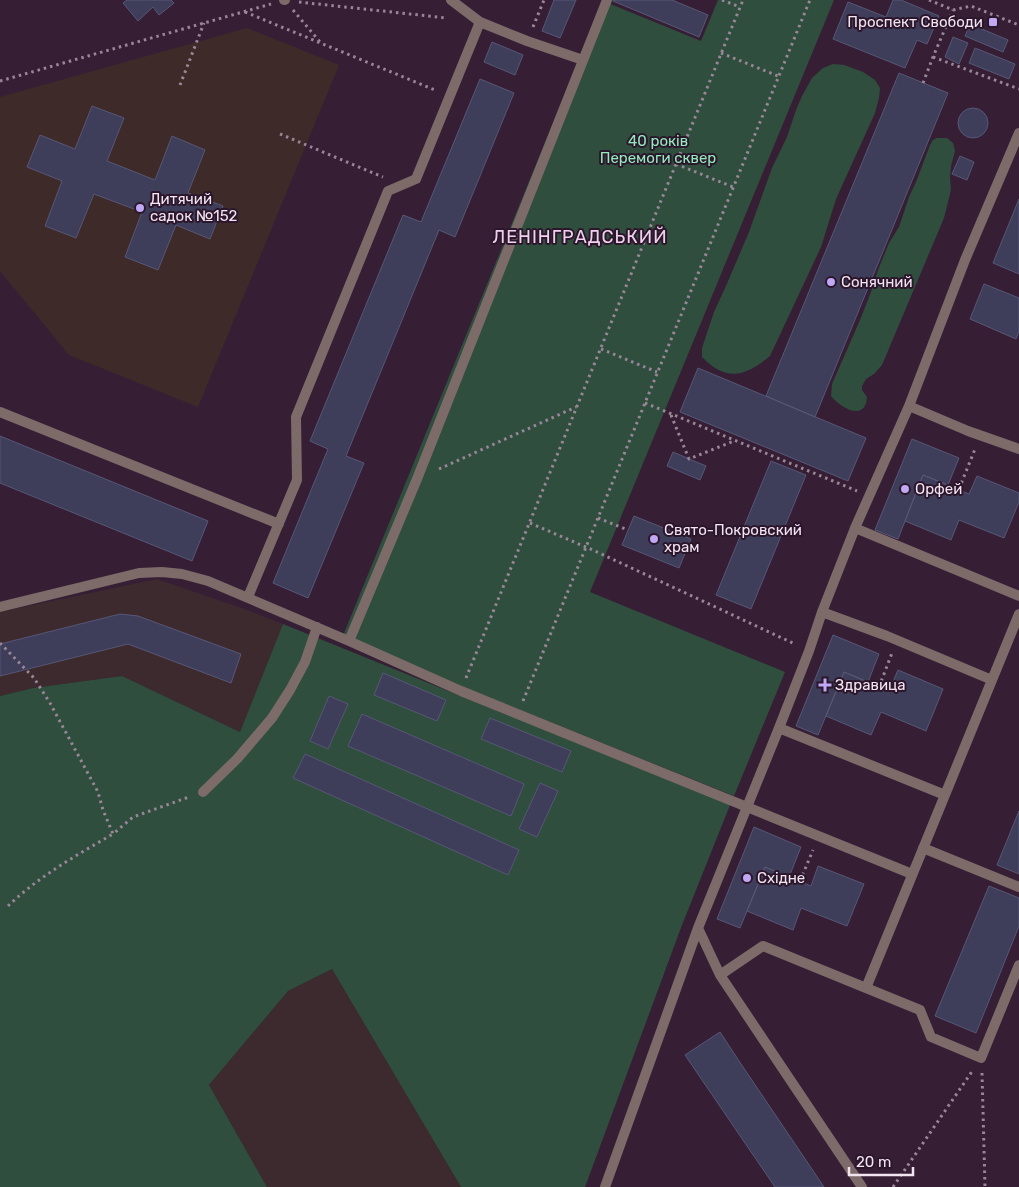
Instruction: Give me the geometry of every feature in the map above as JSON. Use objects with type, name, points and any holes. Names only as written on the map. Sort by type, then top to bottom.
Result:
[{"type":"lane","points":[[451,0],[480,22],[527,41],[583,60]]},
{"type":"lane","points":[[349,641],[417,479],[606,0]]},
{"type":"lane","points":[[248,597],[297,480],[296,417],[388,190],[416,179],[480,22]]},
{"type":"lane","points":[[605,1187],[698,928],[779,728],[822,612],[855,528],[909,406],[965,260],[1019,133]]},
{"type":"lane","points":[[909,406],[968,431],[1019,449]]},
{"type":"lane","points":[[0,412],[279,524]]},
{"type":"lane","points":[[855,528],[1019,596]]},
{"type":"lane","points":[[1,606],[139,573],[162,572],[182,574],[208,581],[461,691],[912,874]]},
{"type":"lane","points":[[822,612],[992,680]]},
{"type":"lane","points":[[866,988],[1019,614]]},
{"type":"lane","points":[[203,792],[237,759],[272,718],[305,662],[317,627]]},
{"type":"lane","points":[[779,728],[945,795]]},
{"type":"lane","points":[[923,848],[1019,887]]},
{"type":"lane","points":[[698,928],[720,975],[862,1187]]},
{"type":"lane","points":[[720,975],[763,946],[920,1010],[931,1037],[981,1058],[1019,966]]},
{"type":"path","points":[[285,0],[321,43]]},
{"type":"path","points":[[0,81],[285,0],[451,18]]},
{"type":"path","points":[[527,41],[544,0]]},
{"type":"path","points":[[722,0],[740,8]]},
{"type":"path","points":[[461,691],[743,0]]},
{"type":"path","points":[[521,706],[810,0]]},
{"type":"path","points":[[929,0],[953,10],[971,6],[1019,25]]},
{"type":"path","points":[[924,83],[953,10]]},
{"type":"path","points":[[245,12],[450,96]]},
{"type":"path","points":[[180,85],[204,23]]},
{"type":"path","points":[[721,53],[778,76]]},
{"type":"path","points":[[933,57],[1019,89]]},
{"type":"path","points":[[280,134],[402,185]]},
{"type":"path","points":[[676,164],[733,187]]},
{"type":"path","points":[[601,349],[657,372]]},
{"type":"path","points":[[645,403],[869,496]]},
{"type":"path","points":[[417,479],[577,407]]},
{"type":"path","points":[[671,414],[689,459],[735,440]]},
{"type":"path","points":[[959,489],[980,434]]},
{"type":"path","points":[[598,518],[628,530]]},
{"type":"path","points":[[530,523],[586,547],[809,651]]},
{"type":"path","points":[[879,687],[897,641]]},
{"type":"path","points":[[0,642],[34,678],[50,703],[98,792],[103,810],[114,834]]},
{"type":"path","points":[[8,906],[22,893],[63,863],[114,834],[133,817],[203,792]]},
{"type":"path","points":[[800,881],[818,836]]},
{"type":"path","points":[[893,1187],[981,1058]]},
{"type":"path","points":[[981,1058],[985,1187]]},
{"type":"shaded area","name":"Дитячий садок №152","points":[[247,28],[339,65],[198,407],[69,355],[0,271],[0,97]]},
{"type":"shaded area","points":[[157,579],[283,624],[240,732],[122,676],[33,688],[0,696],[0,612]]},
{"type":"shaded area","points":[[332,969],[461,1187],[267,1187],[209,1085],[288,991]]},
{"type":"green space","name":"40 років Перемоги сквер","points":[[718,0],[834,0],[590,592],[785,672],[734,796],[342,638],[603,1],[701,41]]},
{"type":"green space","points":[[833,64],[844,65],[863,72],[875,80],[880,88],[875,113],[836,199],[821,247],[770,356],[752,369],[736,374],[727,373],[711,365],[702,357],[702,348],[714,312],[749,232],[772,168],[787,137],[802,96],[812,78],[823,68]]},
{"type":"green space","points":[[937,138],[947,138],[953,143],[955,151],[951,166],[951,190],[944,218],[882,365],[874,374],[866,379],[862,386],[862,390],[867,397],[865,405],[857,411],[852,410],[840,404],[831,396],[832,384],[860,320],[889,243],[899,227],[930,145]]},
{"type":"green space","points":[[283,624],[730,805],[682,925],[585,1187],[461,1187],[332,969],[288,991],[209,1085],[267,1187],[0,1187],[0,696],[33,688],[122,676],[240,732]]},
{"type":"building","points":[[127,0],[171,0],[174,3],[159,15],[153,7],[138,21],[123,3]]},
{"type":"building","points":[[554,0],[576,0],[560,38],[542,31]]},
{"type":"building","points":[[613,0],[672,0],[708,15],[699,37]]},
{"type":"building","points":[[893,0],[901,0],[939,16],[927,44],[917,40],[905,68],[833,39],[848,2],[886,17]]},
{"type":"building","points":[[970,24],[1008,40],[1003,52],[965,36]]},
{"type":"building","points":[[953,37],[968,43],[959,64],[945,57]]},
{"type":"building","points":[[492,42],[523,55],[515,75],[484,62]]},
{"type":"building","points":[[975,48],[1015,64],[1009,79],[969,63]]},
{"type":"building","points":[[899,73],[948,93],[815,417],[766,396]]},
{"type":"building","points":[[480,79],[514,93],[455,237],[439,230],[346,456],[364,463],[308,598],[273,583],[328,449],[310,441],[403,215],[421,222]]},
{"type":"building","points":[[92,106],[124,118],[107,161],[155,180],[172,136],[205,150],[188,193],[223,206],[210,239],[176,225],[158,270],[125,257],[142,212],[94,194],[76,238],[45,226],[62,181],[27,167],[40,135],[75,149]]},
{"type":"building","points":[[973,108],[984,112],[988,123],[984,134],[973,138],[962,134],[958,123],[962,112]]},
{"type":"building","points":[[960,156],[974,162],[967,180],[952,174]]},
{"type":"building","points":[[1019,199],[1019,274],[993,263]]},
{"type":"building","points":[[984,284],[1019,298],[1019,331],[1016,339],[970,319]]},
{"type":"building","points":[[698,368],[866,438],[848,481],[680,412]]},
{"type":"building","points":[[0,436],[208,521],[192,561],[0,483]]},
{"type":"building","points":[[912,439],[959,458],[948,485],[923,475],[898,539],[875,530]]},
{"type":"building","points":[[673,452],[706,466],[700,480],[667,466]]},
{"type":"building","points":[[771,461],[806,475],[751,609],[716,595]]},
{"type":"building","points":[[923,475],[969,494],[977,476],[1019,493],[1019,502],[1004,538],[959,520],[951,540],[905,521]]},
{"type":"building","points":[[634,516],[691,539],[679,568],[622,545]]},
{"type":"building","points":[[120,614],[138,616],[241,654],[231,683],[128,644],[0,676],[0,644]]},
{"type":"building","points":[[833,635],[879,654],[868,682],[844,672],[818,735],[796,726]]},
{"type":"building","points":[[898,670],[943,689],[926,731],[881,712],[871,735],[826,716],[844,672],[889,691]]},
{"type":"building","points":[[383,673],[446,700],[437,721],[374,695]]},
{"type":"building","points":[[329,696],[348,704],[328,749],[310,741]]},
{"type":"building","points":[[362,714],[524,784],[511,816],[348,746]]},
{"type":"building","points":[[490,718],[571,751],[562,772],[481,739]]},
{"type":"building","points":[[305,754],[519,850],[508,875],[293,778]]},
{"type":"building","points":[[540,783],[558,791],[537,837],[519,829]]},
{"type":"building","points":[[1019,811],[1019,874],[997,865]]},
{"type":"building","points":[[754,827],[801,847],[789,877],[765,867],[740,928],[717,919]]},
{"type":"building","points":[[818,866],[864,884],[847,926],[801,908],[793,930],[747,911],[765,867],[811,886]]},
{"type":"building","points":[[989,886],[1019,898],[1019,926],[976,1033],[935,1016]]},
{"type":"building","points":[[720,1032],[824,1187],[775,1187],[685,1055]]},
{"type":"place","name":"Проспект Свободи","points":[[993,22]]},
{"type":"place","name":"Дитячий садок №152","points":[[140,208]]},
{"type":"place","name":"Сонячний","points":[[831,282]]},
{"type":"place","name":"Орфей","points":[[905,489]]},
{"type":"place","name":"Свято-Покровский храм","points":[[654,539]]},
{"type":"place","name":"Здравица","points":[[825,685]]},
{"type":"place","name":"Східне","points":[[747,878]]},
{"type":"district","name":"ЛЕНІНГРАДСЬКИЙ","points":[[580,237]]}]
